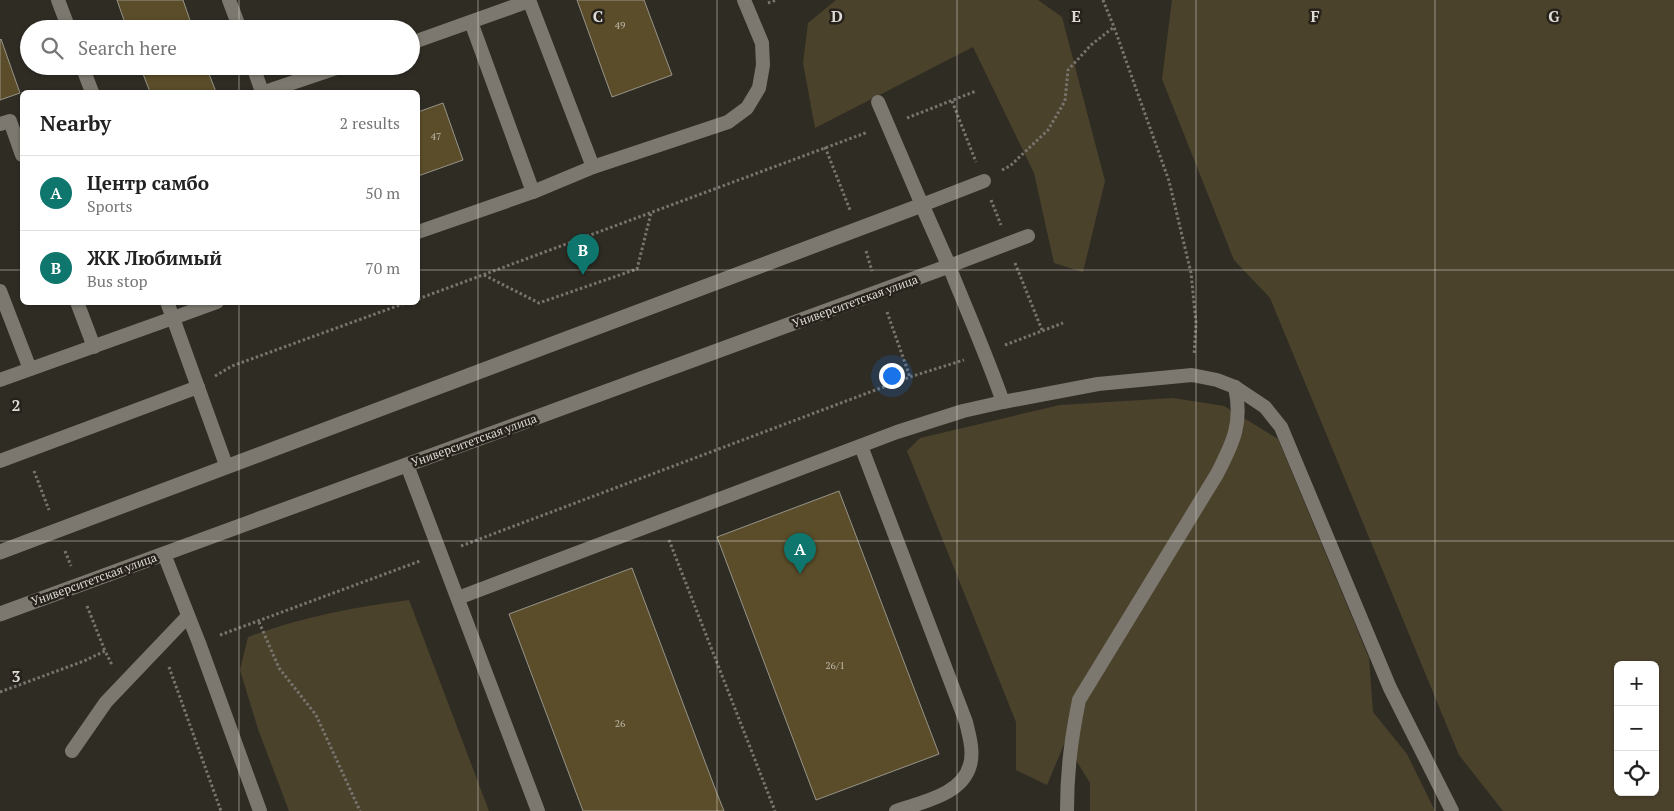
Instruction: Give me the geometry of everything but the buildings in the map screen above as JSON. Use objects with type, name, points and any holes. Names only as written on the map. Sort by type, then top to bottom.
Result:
[{"type":"street","points":[[0,552],[226,465],[922,205],[949,266]]},
{"type":"street","name":"Университетская улица","points":[[0,614],[949,266]]},
{"type":"lane","points":[[58,0],[66,20]]},
{"type":"lane","points":[[229,0],[237,20]]},
{"type":"lane","points":[[420,40],[529,0],[593,167]]},
{"type":"lane","points":[[420,231],[534,192],[593,167],[728,122],[747,108],[759,88],[763,65],[762,42],[744,0]]},
{"type":"lane","points":[[471,22],[534,192]]},
{"type":"lane","points":[[85,75],[91,90]]},
{"type":"lane","points":[[257,75],[263,90]]},
{"type":"lane","points":[[270,90],[315,75]]},
{"type":"lane","points":[[878,102],[886,125],[922,205],[984,180]]},
{"type":"lane","points":[[0,124],[10,121],[20,149]]},
{"type":"lane","points":[[1003,402],[949,266],[1028,236]]},
{"type":"lane","points":[[0,290],[30,369]]},
{"type":"lane","points":[[78,305],[94,346]]},
{"type":"lane","points":[[168,305],[226,465]]},
{"type":"lane","points":[[0,380],[209,305]]},
{"type":"lane","points":[[458,598],[897,432],[964,411],[1098,384],[1192,375],[1217,380],[1234,387],[1265,407],[1281,427],[1390,688],[1452,811]]},
{"type":"lane","points":[[0,461],[198,387]]},
{"type":"lane","points":[[1067,811],[1067,778],[1071,738],[1080,700],[1217,474],[1232,444],[1238,418],[1238,403],[1234,387]]},
{"type":"lane","points":[[861,446],[966,722],[971,743],[970,764],[962,782],[945,793],[896,811]]},
{"type":"lane","points":[[407,465],[538,811]]},
{"type":"lane","points":[[164,554],[199,643],[260,811]]},
{"type":"lane","points":[[72,751],[106,702],[188,616]]},
{"type":"path","points":[[1103,0],[1169,182],[1191,273],[1196,323],[1192,375]]},
{"type":"path","points":[[984,180],[1010,166],[1048,130],[1065,101],[1068,70],[1091,45],[1114,27]]},
{"type":"path","points":[[420,298],[976,91]]},
{"type":"path","points":[[952,101],[1042,330]]},
{"type":"path","points":[[825,147],[858,229],[910,377]]},
{"type":"path","points":[[484,275],[539,303],[637,269],[652,212]]},
{"type":"path","points":[[198,387],[232,366],[400,305]]},
{"type":"path","points":[[199,643],[910,377],[984,354],[1063,323]]},
{"type":"path","points":[[662,521],[775,811]]},
{"type":"path","points":[[259,622],[279,668],[316,715],[360,811]]},
{"type":"path","points":[[0,692],[84,661]]},
{"type":"path","points":[[168,664],[221,811]]},
{"type":"shaded area","points":[[836,0],[1038,0],[1062,17],[1105,181],[1083,272],[1054,263],[1034,173],[973,47],[815,128],[803,63],[808,23]]},
{"type":"shaded area","points":[[1172,0],[1674,0],[1674,811],[1503,811],[1459,755],[1270,298],[1234,260],[1162,79]]},
{"type":"shaded area","points":[[1173,398],[1224,406],[1278,439],[1369,658],[1373,712],[1407,754],[1435,811],[1090,811],[1090,783],[1065,742],[1047,785],[1016,770],[1016,722],[907,451],[920,438],[1060,405]]},
{"type":"shaded area","points":[[409,600],[489,811],[289,811],[258,729],[240,670],[248,637],[287,624],[327,614]]},
{"type":"place","name":"ЖК Любимый","points":[[583,275]]},
{"type":"place","name":"Центр самбо","points":[[800,574]]}]
